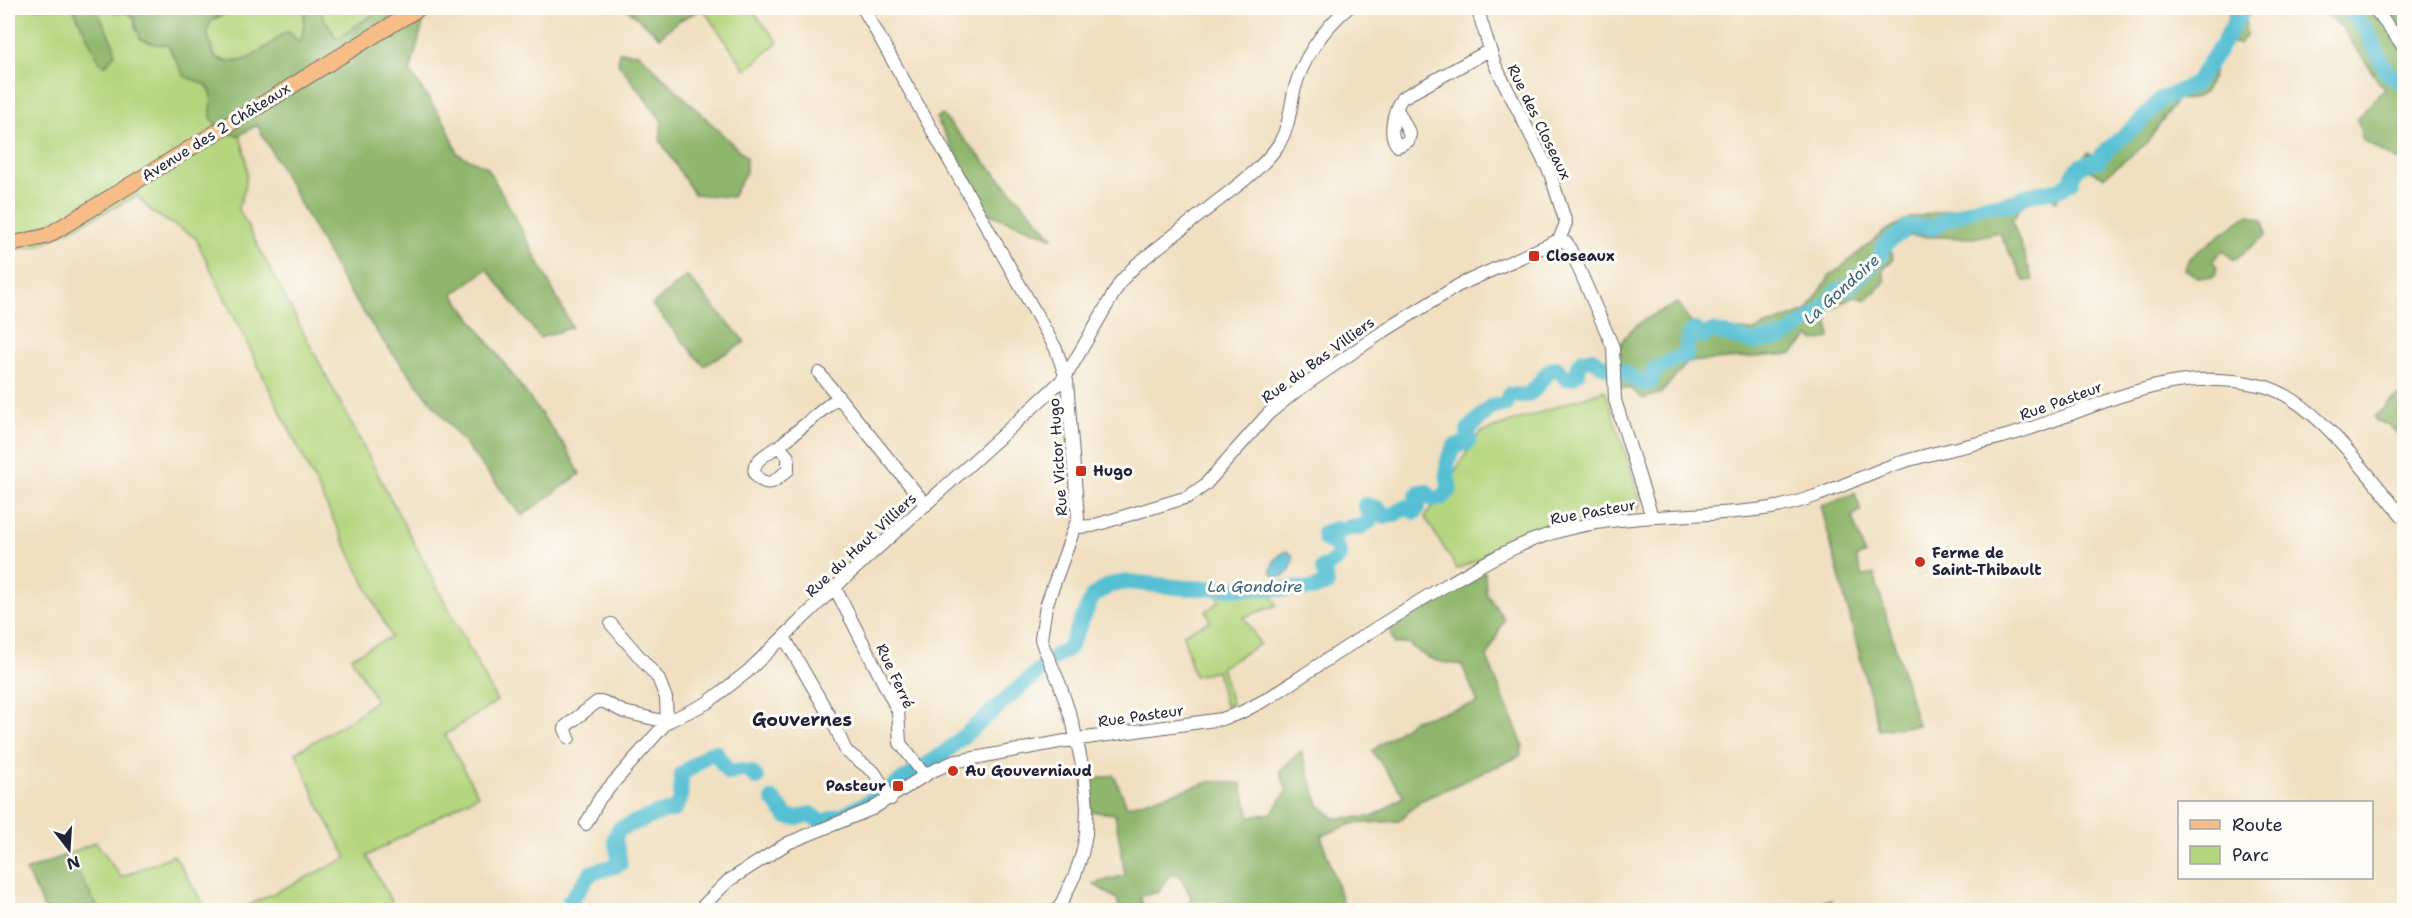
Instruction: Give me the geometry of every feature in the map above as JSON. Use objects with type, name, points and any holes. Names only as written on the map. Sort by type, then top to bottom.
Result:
[{"type":"main road","name":"Avenue des 2 Châteaux","points":[[8,245],[47,236],[419,8]]},
{"type":"street","name":"Rue Victor Hugo","points":[[863,8],[1056,349],[1066,376],[1078,518],[1077,527],[1051,589],[1043,617],[1041,639],[1076,740],[1084,774],[1087,807],[1086,834],[1075,875],[1058,910]]},
{"type":"street","name":"Rue du Haut Villiers","points":[[667,722],[708,703],[747,672],[1066,376],[1121,281],[1128,273],[1266,161],[1280,142],[1290,120],[1294,90],[1317,40],[1332,21],[1348,8]]},
{"type":"street","name":"Rue des Closeaux","points":[[1477,8],[1495,65],[1550,173],[1566,223],[1559,240]]},
{"type":"street","points":[[2374,8],[2404,47]]},
{"type":"street","points":[[1397,109],[1399,102],[1407,94],[1490,50]]},
{"type":"street","points":[[1559,240],[1567,243],[1613,347],[1615,400],[1652,517]]},
{"type":"street","name":"Rue du Bas Villiers","points":[[1077,527],[1092,526],[1188,497],[1205,485],[1268,414],[1295,392],[1381,333],[1459,285],[1559,240]]},
{"type":"street","points":[[819,373],[926,505]]},
{"type":"street","name":"Rue Pasteur","points":[[699,910],[728,881],[788,843],[856,817],[921,771],[953,762],[1076,740],[1222,719],[1240,714],[1430,595],[1510,550],[1535,539],[1590,525],[1652,517],[1742,511],[1798,502],[1905,461],[2013,434],[2144,388],[2172,381],[2202,380],[2260,386],[2278,391],[2298,402],[2321,422],[2404,518]]},
{"type":"street","points":[[779,446],[838,397]]},
{"type":"street","name":"Rue Ferré","points":[[835,588],[898,711],[900,741],[921,771]]},
{"type":"street","points":[[586,824],[600,798],[667,722],[666,698],[658,678],[611,624]]},
{"type":"street","points":[[784,637],[834,722],[846,751],[874,772],[888,793]]},
{"type":"street","points":[[569,738],[566,726],[597,702],[604,702],[624,712],[667,722]]},
{"type":"green space","points":[[8,8],[112,8],[116,13],[125,12],[134,17],[135,28],[156,44],[168,45],[172,54],[207,85],[212,95],[211,117],[221,133],[240,135],[243,146],[247,172],[245,189],[238,208],[497,701],[445,735],[478,795],[367,856],[396,910],[239,910],[347,858],[320,808],[296,752],[352,719],[376,700],[351,657],[391,637],[195,237],[153,213],[137,196],[37,246],[8,250]]},
{"type":"green space","points":[[73,8],[96,8],[114,46],[115,54],[106,65],[100,63]]},
{"type":"green space","points":[[112,8],[235,8],[211,21],[207,32],[214,57],[235,62],[261,51],[286,32],[291,33],[299,43],[303,34],[305,8],[318,8],[337,39],[374,14],[372,8],[427,8],[410,72],[446,124],[458,154],[487,167],[572,327],[540,338],[487,269],[453,294],[567,449],[580,474],[522,516],[383,341],[346,287],[257,125],[240,135],[221,133],[211,117],[212,95],[207,85],[184,76],[168,45],[140,39],[134,17],[125,12],[115,13]]},
{"type":"green space","points":[[235,8],[305,8],[303,34],[299,44],[291,33],[286,32],[261,51],[244,60],[225,60],[214,56],[207,32],[211,21]]},
{"type":"green space","points":[[318,8],[372,8],[374,14],[336,39]]},
{"type":"green space","points":[[626,8],[704,8],[678,21],[660,37]]},
{"type":"green space","points":[[704,8],[750,8],[778,42],[746,70]]},
{"type":"green space","points":[[2230,8],[2261,8],[2245,16],[2246,36],[2239,44],[2227,42],[2225,53],[2217,54],[2211,81],[2202,93],[2188,99],[2177,99],[2147,143],[2104,177],[2083,168],[2075,172],[2072,182],[2056,201],[2050,197],[2025,201],[2012,220],[2033,280],[2024,281],[1999,232],[1973,238],[1903,236],[1889,246],[1893,259],[1883,269],[1885,282],[1866,300],[1854,296],[1827,312],[1830,338],[1815,341],[1809,337],[1792,354],[1688,362],[1661,393],[1643,399],[1631,389],[1616,387],[1618,354],[1625,337],[1645,319],[1662,310],[1678,303],[1693,326],[1753,331],[1807,311],[1829,277],[1885,231],[1910,218],[1978,204],[2062,182],[2088,152],[2096,157],[2135,129],[2155,100],[2186,85],[2226,40]]},
{"type":"green space","points":[[2318,8],[2357,8],[2359,10],[2362,8],[2404,8],[2403,164],[2363,140],[2357,119],[2384,89],[2343,29]]},
{"type":"green space","points":[[619,52],[638,53],[746,157],[746,172],[732,197],[694,194],[660,140],[662,121],[618,63]]},
{"type":"green space","points":[[942,115],[1054,238],[989,214],[936,118]]},
{"type":"green space","points":[[2249,214],[2264,221],[2266,235],[2234,260],[2223,250],[2213,260],[2217,269],[2214,277],[2197,277],[2185,269],[2189,258]]},
{"type":"green space","points":[[687,276],[745,342],[704,366],[652,305]]},
{"type":"green space","points":[[1605,390],[1641,501],[1640,507],[1547,529],[1457,569],[1425,517],[1480,433]]},
{"type":"green space","points":[[2404,390],[2404,440],[2389,425],[2376,421],[2374,417]]},
{"type":"green space","points":[[1855,493],[1861,511],[1852,516],[1865,555],[1856,557],[1862,576],[1874,574],[1918,725],[1879,730],[1821,506]]},
{"type":"green space","points":[[1485,572],[1486,593],[1504,619],[1487,658],[1523,745],[1520,756],[1420,801],[1399,821],[1351,824],[1321,836],[1345,910],[1181,910],[1185,909],[1191,897],[1179,874],[1169,875],[1159,892],[1140,896],[1144,910],[1120,910],[1117,899],[1093,884],[1125,875],[1115,814],[1085,811],[1083,782],[1114,775],[1127,806],[1214,781],[1241,784],[1250,817],[1272,813],[1287,791],[1280,771],[1301,751],[1319,805],[1334,818],[1373,817],[1404,796],[1372,751],[1414,720],[1478,703],[1462,665],[1432,660],[1408,643],[1394,644],[1389,627],[1445,592]]},
{"type":"green space","points":[[1213,589],[1268,590],[1277,605],[1244,617],[1260,644],[1221,667],[1232,704],[1225,706],[1217,671],[1194,676],[1183,634],[1211,621],[1206,611],[1220,601]]},
{"type":"green space","points":[[96,842],[121,877],[174,855],[207,910],[99,910],[68,854]]},
{"type":"green space","points":[[68,854],[99,910],[45,910],[26,871]]},
{"type":"green space","points":[[1831,900],[1834,910],[1770,910]]},
{"type":"water","points":[[1287,551],[1293,556],[1291,568],[1287,574],[1276,577],[1271,572],[1274,562]]},
{"type":"waterway","name":"La Gondoire","points":[[828,820],[847,814],[879,796],[943,754],[1055,657],[1069,648],[1093,596],[1110,585],[1128,582],[1186,588],[1312,589],[1327,584],[1323,568],[1336,560],[1340,554],[1335,544],[1325,539],[1324,533],[1335,529],[1342,531],[1349,527],[1358,528],[1370,521],[1372,516],[1365,505],[1379,509],[1385,516],[1393,515],[1406,507],[1415,512],[1418,507],[1416,497],[1420,492],[1426,492],[1432,499],[1441,498],[1450,489],[1447,472],[1449,456],[1455,446],[1467,443],[1468,430],[1492,406],[1506,404],[1509,395],[1528,394],[1551,370],[1556,368],[1566,378],[1572,377],[1578,372],[1583,360],[1592,359],[1642,383],[1651,382],[1654,369],[1686,355],[1689,334],[1695,330],[1702,336],[1713,331],[1753,342],[1784,337],[1820,312],[1837,291],[1848,287],[1879,258],[1884,245],[1909,227],[1935,227],[1945,220],[1981,206],[2011,204],[2028,195],[2061,189],[2071,182],[2077,169],[2084,164],[2099,160],[2101,155],[2137,125],[2160,100],[2195,84],[2237,18],[2246,8]]},
{"type":"waterway","name":"La Gondoire","points":[[2346,8],[2368,33],[2387,73],[2404,84]]},
{"type":"waterway","name":"La Gondoire","points":[[570,901],[591,873],[620,864],[615,838],[619,829],[659,813],[674,810],[680,800],[681,775],[710,753],[715,752],[729,773],[740,770]]},
{"type":"waterway","name":"La Gondoire","points":[[750,772],[757,778]]},
{"type":"waterway","name":"La Gondoire","points":[[773,799],[787,817],[798,818],[810,814],[821,822]]},
{"type":"place","name":"Closeaux","points":[[1534,256]]},
{"type":"place","name":"Hugo","points":[[1081,471]]},
{"type":"place","name":"Ferme de Saint-Thibault","points":[[1920,562]]},
{"type":"place","name":"Au Gouverniaud","points":[[953,771]]},
{"type":"place","name":"Pasteur","points":[[898,786]]},
{"type":"district","name":"Gouvernes","points":[[802,720]]}]
